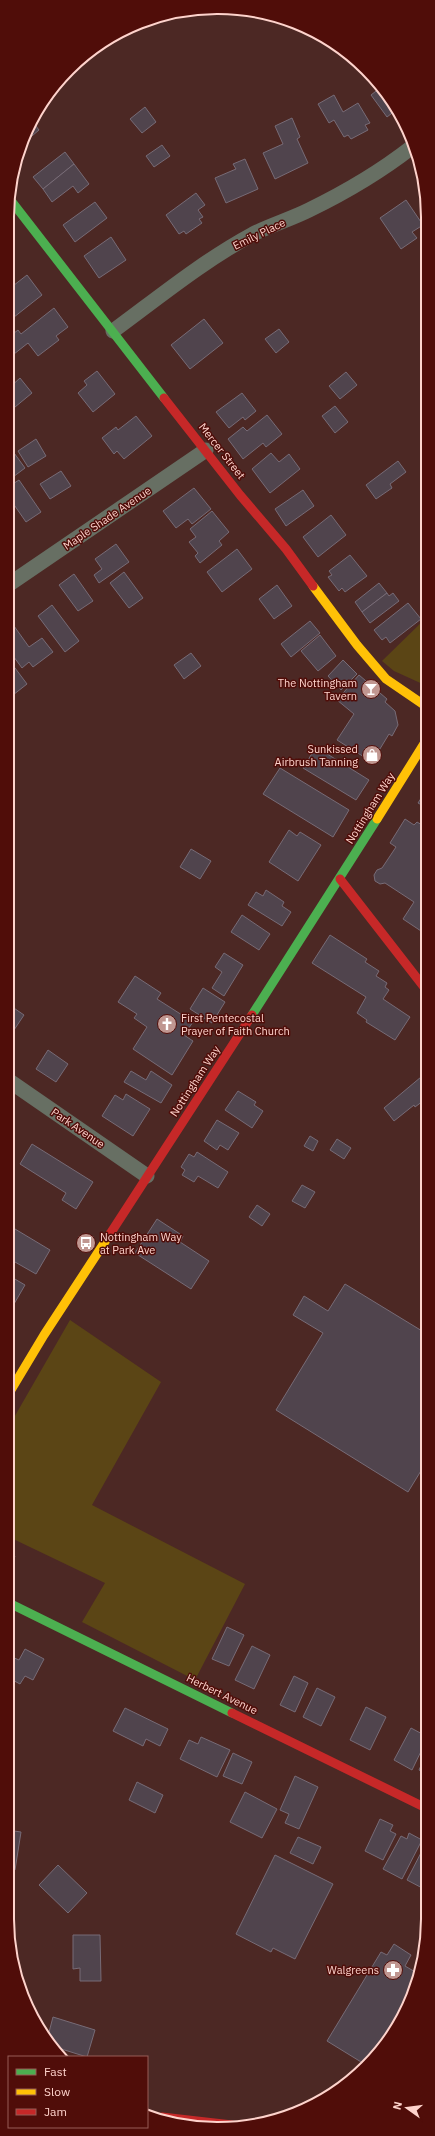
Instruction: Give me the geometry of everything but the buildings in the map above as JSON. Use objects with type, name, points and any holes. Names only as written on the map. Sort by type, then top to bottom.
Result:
[{"type":"street","name":"Emily Place","points":[[113,331],[216,256],[253,234],[308,211],[344,192],[377,173],[409,149]]},
{"type":"street","name":"Mercer Street","points":[[14,204],[206,450],[286,549],[375,667],[386,679],[421,703]]},
{"type":"street","name":"Maple Shade Avenue","points":[[14,581],[206,450]]},
{"type":"street","name":"Nottingham Way","points":[[14,1386],[147,1176],[340,879],[421,749]]},
{"type":"street","points":[[340,879],[421,982]]},
{"type":"street","name":"Park Avenue","points":[[14,1084],[147,1176]]},
{"type":"street","name":"Herbert Avenue","points":[[14,1605],[421,1806]]},
{"type":"shaded area","points":[[421,623],[421,683],[394,671],[382,661]]},
{"type":"shaded area","points":[[70,1320],[161,1382],[92,1505],[245,1584],[195,1680],[82,1622],[105,1583],[14,1539],[14,1418]]},
{"type":"traffic: fast","points":[[14,204],[164,398]]},
{"type":"traffic: fast","points":[[252,1015],[377,819]]},
{"type":"traffic: fast","points":[[14,1605],[232,1713]]},
{"type":"traffic: slow","points":[[313,586],[357,645],[386,679],[421,703]]},
{"type":"traffic: slow","points":[[377,819],[421,749]]},
{"type":"traffic: slow","points":[[14,1385],[44,1335],[110,1234]]},
{"type":"traffic: jam","points":[[164,398],[240,495],[286,549],[313,586]]},
{"type":"traffic: jam","points":[[340,879],[421,983]]},
{"type":"traffic: jam","points":[[110,1234],[252,1015]]},
{"type":"traffic: jam","points":[[232,1713],[421,1806]]},
{"type":"traffic: jam","points":[[199,2121],[206,2122]]},
{"type":"place","name":"The Nottingham Tavern","points":[[371,689]]},
{"type":"place","name":"Sunkissed Airbrush Tanning","points":[[372,755]]},
{"type":"place","name":"First Pentecostal Prayer of Faith Church","points":[[167,1024]]},
{"type":"place","name":"Nottingham Way at Park Ave","points":[[86,1243]]},
{"type":"place","name":"Walgreens","points":[[393,1970]]}]
